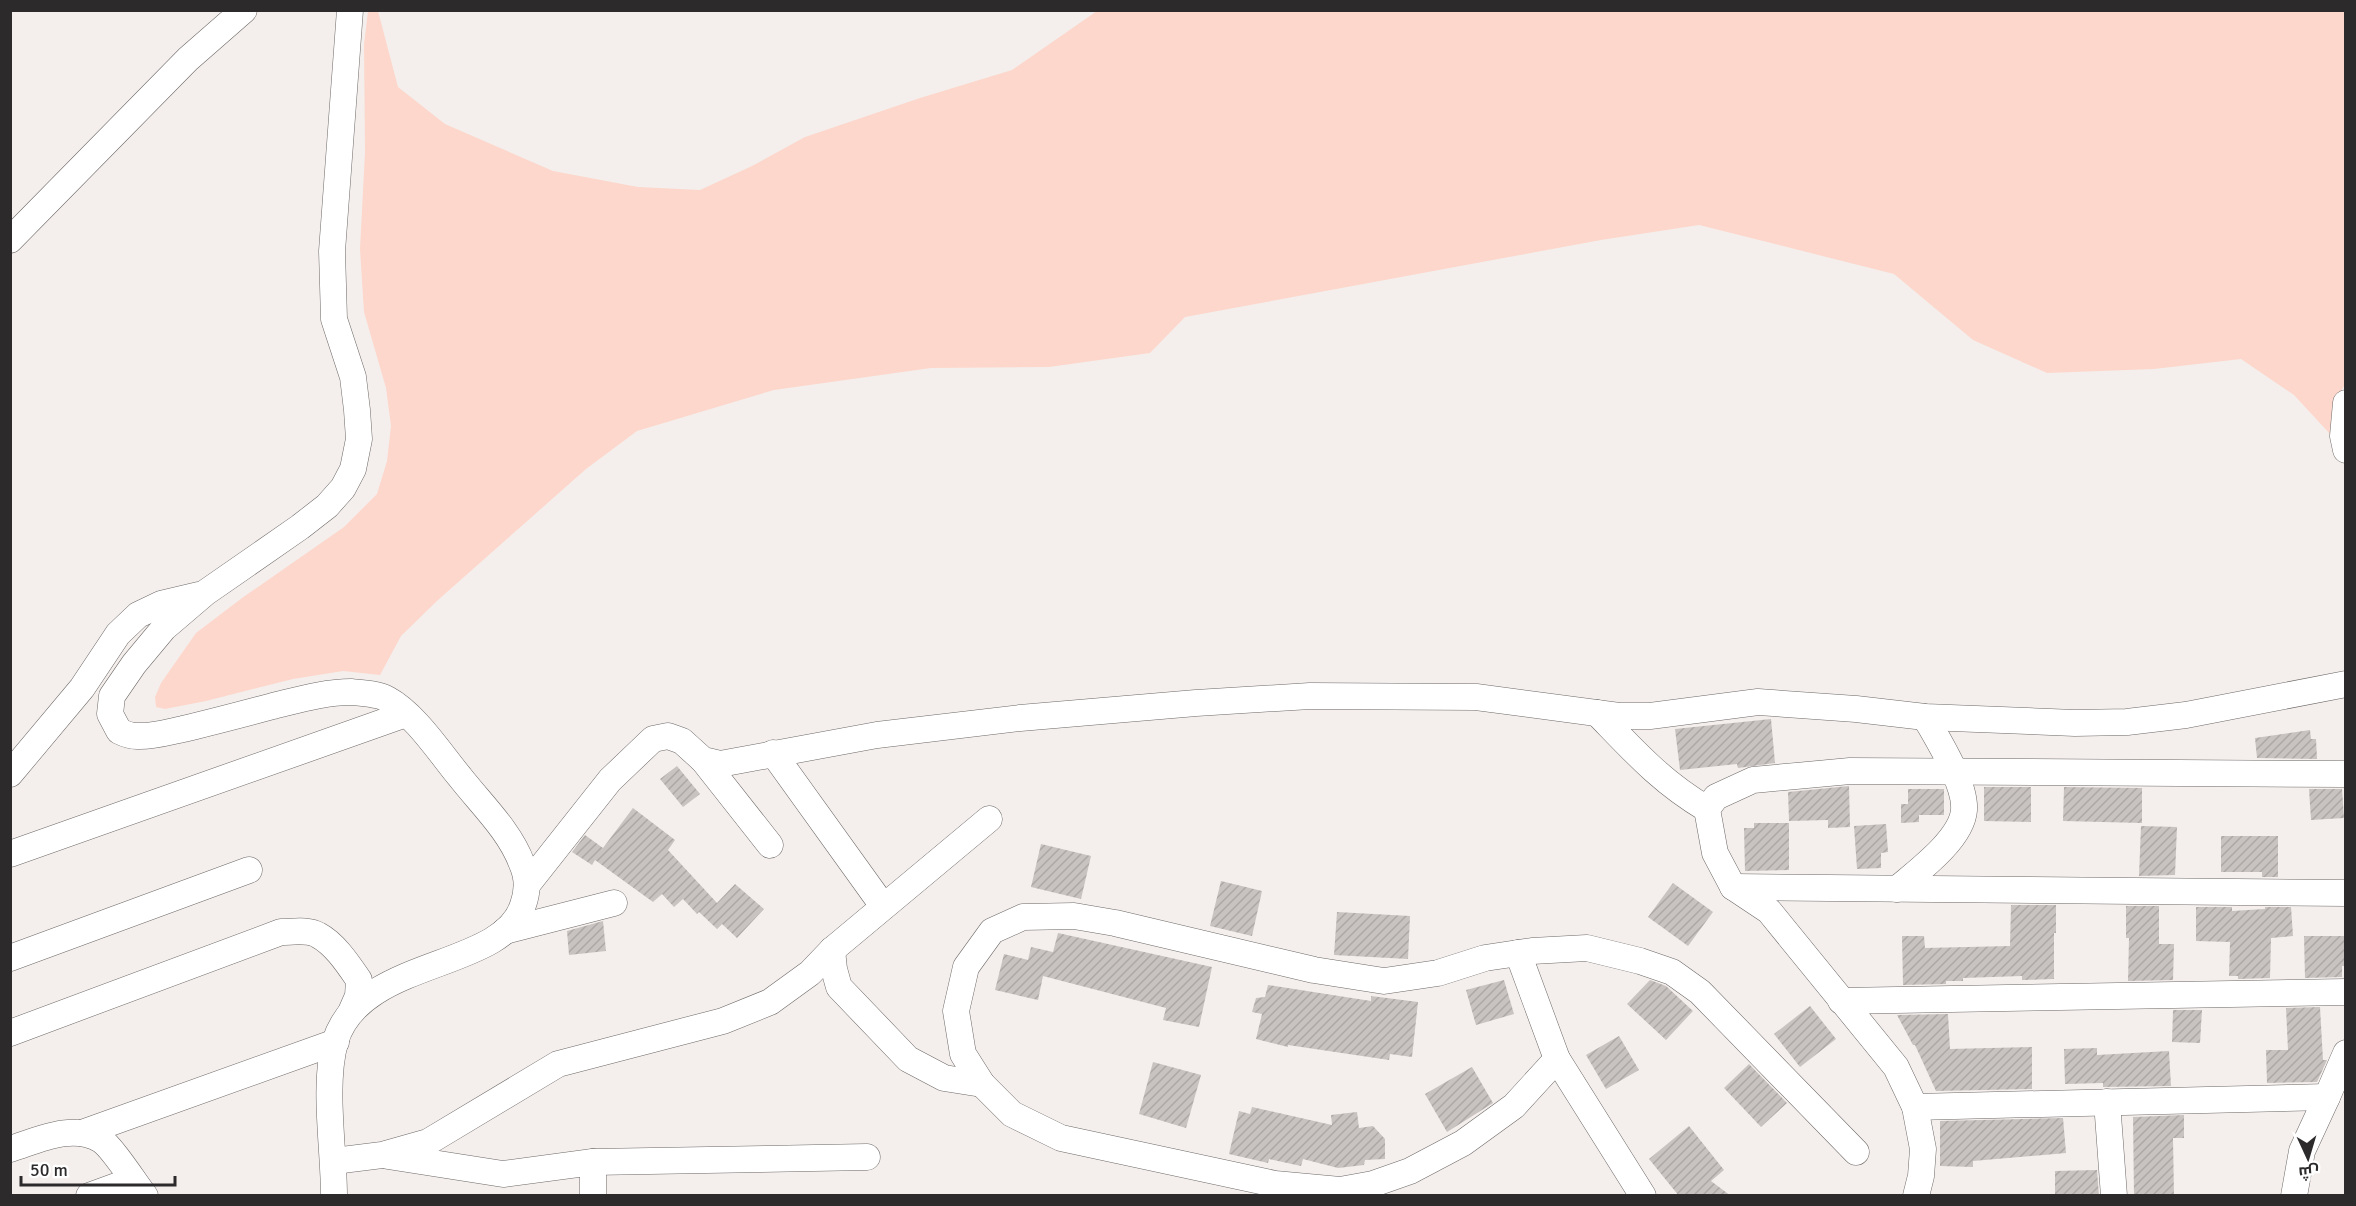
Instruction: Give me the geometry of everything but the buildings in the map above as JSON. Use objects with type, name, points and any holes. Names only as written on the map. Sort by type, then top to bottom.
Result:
[{"type":"street","points":[[10,240],[154,92],[244,10]]},
{"type":"street","points":[[334,1196],[330,1066],[342,1025],[365,998],[386,986],[487,943],[505,931],[522,911],[527,885],[523,865],[511,842],[425,734],[406,714],[386,698],[351,692],[308,698],[138,737],[119,731],[110,714],[110,706],[117,686],[164,628],[205,593],[327,506],[343,488],[353,469],[359,439],[357,410],[353,377],[334,319],[332,251],[350,10]]},
{"type":"street","points":[[2346,403],[2343,436],[2346,450]]},
{"type":"street","points":[[10,774],[82,687],[118,634],[138,615],[161,604],[205,593]]},
{"type":"street","points":[[703,760],[720,764],[877,735],[1020,718],[1310,696],[1476,698],[1619,716],[1650,716],[1758,702],[1925,717],[2075,723],[2127,722],[2186,716],[2346,684]]},
{"type":"street","points":[[1597,713],[1656,774],[1679,793],[1707,809]]},
{"type":"street","points":[[10,854],[406,714]]},
{"type":"street","points":[[1897,889],[1937,855],[1959,826],[1964,810],[1955,772],[1925,717]]},
{"type":"street","points":[[527,885],[610,780],[653,738],[668,736],[682,741],[703,760],[770,845]]},
{"type":"street","points":[[773,753],[883,906]]},
{"type":"street","points":[[1916,1196],[1923,1149],[1915,1107],[1896,1066],[1841,1002],[1769,911],[1733,887],[1715,853],[1707,809],[1716,797],[1753,780],[1850,771],[2346,774]]},
{"type":"street","points":[[334,1161],[382,1155],[428,1142],[558,1064],[723,1021],[770,1002],[810,973],[832,950],[883,906],[989,819]]},
{"type":"street","points":[[10,958],[249,870]]},
{"type":"street","points":[[1733,887],[2346,893]]},
{"type":"street","points":[[505,931],[614,903]]},
{"type":"street","points":[[1557,1059],[1514,1106],[1463,1143],[1410,1171],[1373,1184],[1340,1190],[1275,1184],[1061,1138],[1012,1114],[982,1084],[963,1054],[956,1011],[966,967],[992,931],[1023,917],[1074,915],[1314,970],[1384,981],[1438,973],[1485,958],[1587,948],[1640,961],[1672,972],[1700,992],[1856,1152]]},
{"type":"street","points":[[10,1033],[281,932],[299,931],[317,934],[342,956],[359,980],[358,996],[351,1012]]},
{"type":"street","points":[[832,950],[839,987],[908,1059],[944,1078],[982,1084]]},
{"type":"street","points":[[1518,953],[1557,1059],[1642,1196]]},
{"type":"street","points":[[1841,1002],[2346,992]]},
{"type":"street","points":[[10,1149],[56,1134],[82,1133],[336,1042]]},
{"type":"street","points":[[2294,1196],[2302,1150],[2346,1053]]},
{"type":"street","points":[[1915,1107],[2327,1097]]},
{"type":"street","points":[[2107,1102],[2114,1196]]},
{"type":"street","points":[[82,1133],[102,1141],[139,1187],[89,1196]]},
{"type":"street","points":[[382,1155],[503,1174],[593,1162],[867,1157]]},
{"type":"street","points":[[593,1162],[593,1196]]},
{"type":"shaded area","points":[[368,11],[378,11],[398,87],[445,124],[553,171],[638,187],[700,190],[752,166],[805,137],[1012,70],[1097,11],[2345,11],[2346,383],[2335,401],[2330,434],[2294,395],[2241,359],[2154,369],[2047,373],[1973,340],[1894,274],[1699,225],[1601,240],[1185,317],[1150,353],[1049,367],[931,368],[774,390],[637,431],[586,469],[438,600],[401,636],[380,675],[343,671],[293,679],[165,709],[156,707],[155,697],[161,683],[196,633],[344,527],[377,494],[387,461],[391,426],[386,388],[364,312],[360,249],[365,152],[364,45]]}]
